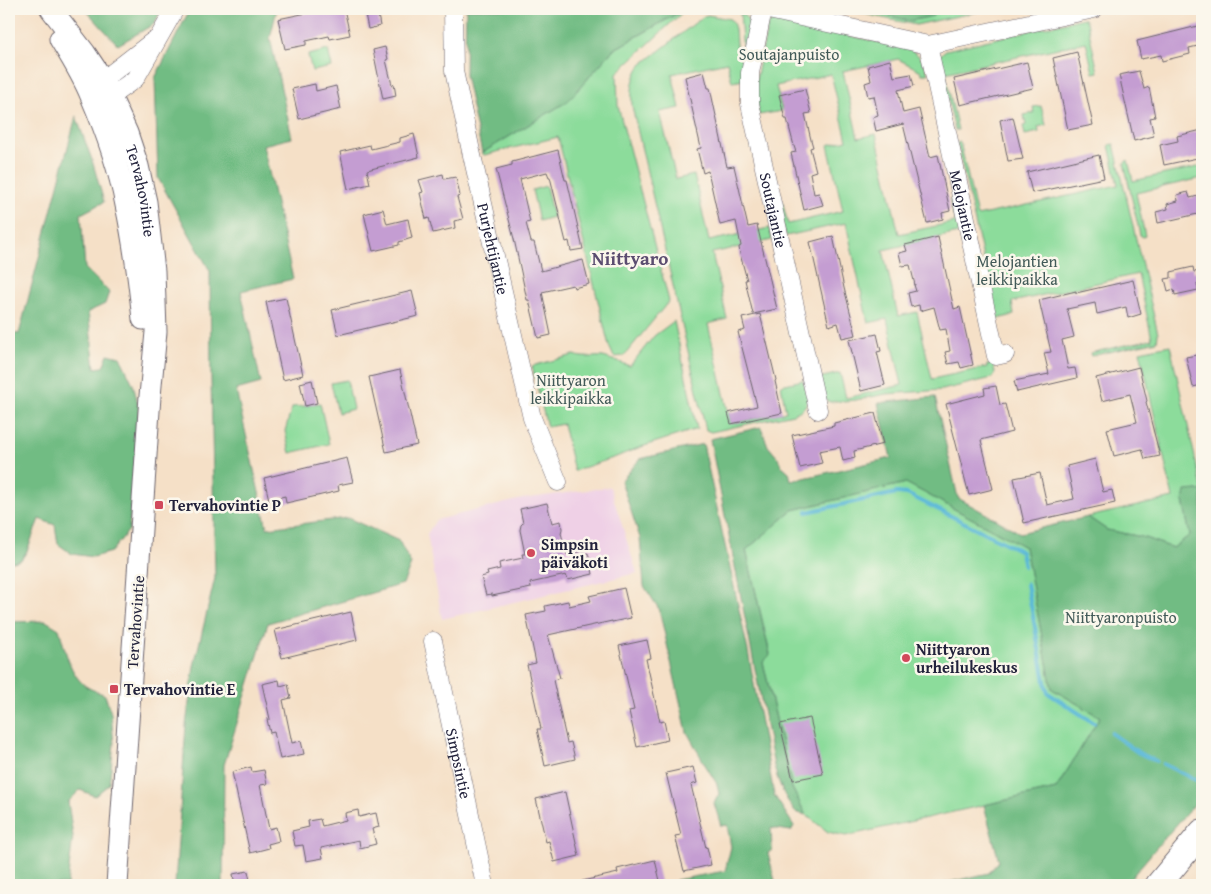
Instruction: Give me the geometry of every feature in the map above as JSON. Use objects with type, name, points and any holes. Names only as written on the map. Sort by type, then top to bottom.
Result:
[{"type":"highway","points":[[1158,885],[1202,832]]},
{"type":"main road","name":"Tervahovintie","points":[[43,9],[101,90],[128,133],[146,202],[154,271],[156,332],[150,396],[118,883]]},
{"type":"main road","name":"Tervahovintie","points":[[51,9],[85,53],[101,90]]},
{"type":"street","points":[[101,90],[159,37],[175,9]]},
{"type":"street","name":"Purjehtijantie","points":[[453,9],[454,71],[471,152],[532,418],[558,482]]},
{"type":"street","points":[[763,9],[928,45],[1094,9]]},
{"type":"street","name":"Soutajantie","points":[[763,9],[750,73],[750,104],[818,410]]},
{"type":"street","name":"Melojantie","points":[[928,45],[996,356],[1005,354]]},
{"type":"street","name":"Simpsintie","points":[[433,641],[485,885]]},
{"type":"shaded area","name":"Simpsin päiväkoti","points":[[610,487],[637,573],[442,619],[427,534],[436,520],[522,499]]},
{"type":"green space","points":[[85,9],[162,9],[154,24],[118,45]]},
{"type":"green space","points":[[190,9],[277,9],[270,38],[292,138],[263,145],[293,279],[241,291],[261,383],[236,390],[267,528],[348,518],[399,541],[411,564],[403,584],[268,623],[224,765],[223,885],[175,885],[186,725],[194,666],[215,578],[210,271],[158,178],[155,78]]},
{"type":"green space","points":[[466,9],[685,9],[613,50],[568,101],[482,153],[465,75]]},
{"type":"green space","points":[[686,9],[617,73],[618,106],[669,301],[624,356],[614,357],[609,346],[558,137],[484,155],[482,153],[568,101],[613,50]]},
{"type":"green space","points":[[841,9],[918,9],[933,16],[932,9],[990,9],[916,25]]},
{"type":"green space","points":[[862,9],[932,9],[933,16],[910,21]]},
{"type":"green space","points":[[740,13],[746,17],[751,27],[748,59],[743,53]]},
{"type":"green space","points":[[704,16],[730,19],[732,22],[735,29],[737,51],[744,67],[744,80],[732,82],[727,62],[672,74],[680,108],[660,112],[676,179],[694,175],[709,241],[769,228],[772,240],[712,253],[727,319],[708,324],[731,424],[786,412],[781,385],[803,380],[807,396],[804,408],[793,414],[711,432],[706,430],[632,106],[634,79],[641,65]]},
{"type":"green space","points":[[1084,18],[1087,22],[1098,72],[1093,73],[1086,42],[945,73],[958,130],[955,130],[938,58],[942,53],[946,50]]},
{"type":"green space","name":"Soutajanpuisto","points":[[779,20],[909,49],[924,62],[928,74],[922,74],[921,71],[898,59],[843,71],[858,138],[876,134],[899,234],[955,222],[950,200],[956,199],[963,229],[958,233],[883,250],[898,316],[917,312],[932,379],[993,364],[995,373],[992,378],[942,390],[886,394],[855,400],[830,402],[825,400],[819,378],[840,373],[846,398],[902,385],[887,319],[868,323],[846,223],[786,236],[776,203],[782,201],[788,224],[843,211],[828,145],[847,140],[831,74],[776,86],[782,111],[759,115],[755,84],[768,24]]},
{"type":"green space","points":[[328,50],[332,67],[312,71],[308,55]]},
{"type":"green space","points":[[1041,106],[1046,125],[1038,127],[1039,132],[1025,135],[1023,126],[1026,125],[1024,115],[1034,113],[1033,107]]},
{"type":"green space","points":[[76,116],[92,160],[104,202],[81,214],[85,268],[109,292],[105,304],[88,312],[95,368],[103,367],[108,354],[120,357],[133,384],[139,408],[129,530],[111,552],[93,557],[72,554],[58,544],[55,525],[39,519],[27,551],[21,560],[9,563],[9,332],[19,334]]},
{"type":"green space","name":"Melojantien leikkipaikka","points":[[960,142],[977,216],[1118,185],[1109,145],[1114,144],[1158,334],[1157,341],[1091,356],[1090,353],[1152,339],[1138,274],[1012,302],[1014,315],[997,319],[957,143]]},
{"type":"green space","points":[[1128,160],[1133,181],[1202,166],[1202,178],[1136,193],[1145,236],[1143,237],[1140,235],[1124,163]]},
{"type":"green space","points":[[546,186],[553,217],[539,221],[532,190]]},
{"type":"green space","name":"Niittyaron leikkipaikka","points":[[674,321],[697,429],[574,471],[563,424],[547,427],[532,366],[574,355],[603,357],[630,366],[654,336]]},
{"type":"green space","points":[[1170,345],[1202,489],[1202,491],[1197,490],[1183,501],[1190,535],[1173,548],[1142,537],[1107,530],[1088,517],[1173,498],[1140,351]]},
{"type":"green space","points":[[347,380],[353,409],[338,413],[331,383]]},
{"type":"green space","name":"Niittyaronpuisto","points":[[935,397],[958,498],[1020,533],[1088,517],[1107,530],[1142,537],[1173,548],[1190,535],[1183,501],[1185,491],[1202,491],[1202,796],[1125,885],[937,885],[989,873],[999,861],[984,805],[1056,789],[1100,717],[1052,689],[1025,547],[906,483],[793,510],[746,550],[770,655],[763,662],[792,788],[806,815],[795,812],[780,785],[774,766],[710,439],[761,427],[768,446],[781,465],[789,472],[791,481],[891,458],[878,403]]},
{"type":"green space","points":[[320,403],[329,444],[290,453],[285,431],[292,407]]},
{"type":"green space","points":[[703,444],[748,651],[774,795],[794,826],[791,831],[771,828],[772,850],[768,853],[776,885],[677,885],[676,880],[725,871],[731,847],[727,825],[721,826],[714,803],[719,794],[717,784],[687,732],[659,609],[644,586],[640,538],[621,481],[640,459]]},
{"type":"green space","name":"Niittyaron urheilukeskus","points":[[906,483],[1025,547],[1052,689],[1100,717],[1056,789],[846,836],[828,832],[806,815],[792,788],[763,662],[770,654],[746,550],[793,510]]},
{"type":"green space","points":[[46,621],[59,629],[68,661],[76,676],[89,688],[105,695],[111,713],[114,744],[109,784],[95,796],[80,790],[68,802],[73,836],[67,885],[9,885],[9,622]]},
{"type":"building","points":[[326,9],[344,9],[350,35],[330,39],[329,36],[306,41],[306,45],[285,49],[278,19]]},
{"type":"building","points":[[364,9],[377,9],[380,26],[368,29]]},
{"type":"building","points":[[1202,25],[1202,45],[1189,48],[1190,54],[1162,61],[1161,55],[1141,59],[1137,41]]},
{"type":"building","points":[[385,47],[388,59],[386,60],[396,96],[383,99],[373,50]]},
{"type":"building","points":[[1077,52],[1093,125],[1068,130],[1053,58]]},
{"type":"building","points":[[890,60],[894,77],[911,74],[914,86],[898,90],[903,113],[919,109],[930,157],[938,155],[950,211],[942,213],[943,219],[927,223],[903,124],[876,131],[873,117],[878,115],[874,96],[868,97],[865,83],[871,81],[868,66]]},
{"type":"building","points":[[1027,62],[1033,88],[960,105],[954,79]]},
{"type":"building","points":[[1139,71],[1144,89],[1149,87],[1155,117],[1150,118],[1154,136],[1134,141],[1119,75]]},
{"type":"building","points":[[704,72],[708,88],[710,88],[727,167],[734,166],[748,227],[757,225],[777,309],[753,314],[740,254],[739,247],[741,246],[736,221],[720,225],[708,171],[703,173],[697,149],[701,148],[685,77]]},
{"type":"building","points":[[315,84],[316,91],[336,86],[341,109],[299,119],[292,89]]},
{"type":"building","points":[[805,89],[811,113],[805,114],[813,147],[810,148],[816,171],[810,173],[814,194],[819,193],[823,205],[804,210],[791,153],[796,152],[779,95]]},
{"type":"building","points":[[1013,117],[1023,159],[1008,161],[1000,120]]},
{"type":"building","points":[[1202,130],[1202,157],[1164,165],[1160,145],[1178,141],[1177,136]]},
{"type":"building","points":[[414,134],[419,157],[367,170],[370,184],[348,189],[340,152],[370,145],[371,149],[400,142],[400,138]]},
{"type":"building","points":[[558,150],[583,249],[571,251],[569,241],[566,242],[550,177],[547,172],[520,179],[530,222],[526,223],[531,242],[534,242],[541,271],[583,260],[589,284],[574,288],[573,285],[542,292],[551,335],[538,338],[529,300],[527,300],[496,169],[512,165],[512,162]]},
{"type":"building","points":[[1099,155],[1104,178],[1032,193],[1027,172]]},
{"type":"building","points":[[443,174],[444,179],[456,177],[460,196],[457,197],[463,219],[454,221],[455,228],[433,233],[429,218],[426,219],[420,193],[423,192],[419,180]]},
{"type":"building","points":[[1188,192],[1190,198],[1202,195],[1202,213],[1158,223],[1156,212],[1168,209],[1167,204],[1178,201],[1177,195]]},
{"type":"building","points":[[383,209],[387,224],[408,219],[412,238],[399,242],[399,245],[373,251],[364,214]]},
{"type":"building","points":[[833,236],[856,335],[842,338],[838,323],[829,326],[810,242]]},
{"type":"building","points":[[938,237],[954,309],[960,307],[973,365],[961,368],[959,362],[948,364],[945,352],[950,351],[946,329],[940,330],[934,307],[920,311],[919,305],[911,307],[908,293],[916,291],[915,285],[910,265],[902,266],[899,253],[907,251],[905,245]]},
{"type":"building","points":[[1193,267],[1194,272],[1200,271],[1202,283],[1197,284],[1198,290],[1175,295],[1174,289],[1168,291],[1165,279],[1171,278],[1171,272]]},
{"type":"building","points":[[1133,280],[1141,314],[1128,318],[1126,307],[1097,314],[1095,303],[1067,309],[1074,337],[1062,340],[1068,369],[1075,368],[1077,378],[1017,392],[1014,381],[1049,374],[1044,353],[1051,352],[1039,300]]},
{"type":"building","points":[[412,291],[418,316],[338,335],[332,310]]},
{"type":"building","points":[[286,298],[303,375],[283,380],[266,302]]},
{"type":"building","points":[[760,314],[782,413],[731,424],[728,413],[757,406],[738,332],[745,330],[742,318]]},
{"type":"building","points":[[877,334],[881,351],[877,352],[885,385],[861,391],[849,340]]},
{"type":"building","points":[[1202,354],[1202,385],[1193,387],[1186,357]]},
{"type":"building","points":[[1139,367],[1160,456],[1145,459],[1142,449],[1114,456],[1107,429],[1137,422],[1130,394],[1102,401],[1096,378]]},
{"type":"building","points":[[400,370],[417,445],[386,452],[369,377]]},
{"type":"building","points":[[312,380],[317,403],[305,406],[300,383]]},
{"type":"building","points":[[996,386],[1000,405],[1005,404],[1012,432],[981,440],[993,489],[969,495],[946,404],[985,394],[984,388]]},
{"type":"building","points":[[875,413],[883,444],[854,451],[855,458],[843,461],[840,447],[819,451],[822,463],[800,468],[792,435],[834,426],[834,423]]},
{"type":"building","points":[[347,458],[353,482],[338,485],[339,491],[286,503],[285,496],[269,500],[264,478]]},
{"type":"building","points":[[1095,459],[1103,492],[1112,490],[1115,503],[1024,523],[1014,478],[1040,473],[1047,505],[1074,499],[1067,466]]},
{"type":"building","name":"Simpsin päiväkoti","points":[[547,503],[552,523],[561,521],[561,533],[567,555],[584,551],[584,554],[588,553],[593,574],[568,580],[566,575],[530,583],[531,588],[492,596],[492,594],[486,595],[481,577],[488,575],[487,572],[500,569],[499,563],[523,558],[522,554],[525,554],[520,530],[523,523],[520,509]]},
{"type":"building","points":[[624,588],[631,618],[548,635],[560,678],[553,680],[567,743],[571,742],[575,759],[545,766],[537,729],[541,729],[527,665],[536,663],[526,615],[546,611],[545,606],[568,601],[569,606],[591,601],[589,596]]},
{"type":"building","points":[[351,612],[357,640],[282,658],[275,630]]},
{"type":"building","points":[[647,640],[651,658],[646,659],[660,722],[664,721],[668,740],[637,747],[629,711],[634,710],[619,646]]},
{"type":"building","points":[[279,680],[280,686],[288,684],[291,698],[283,700],[292,743],[301,741],[304,754],[280,759],[274,732],[270,733],[267,719],[270,719],[262,684]]},
{"type":"building","points":[[810,718],[823,774],[793,780],[780,724]]},
{"type":"building","points":[[251,767],[252,772],[264,770],[267,784],[260,785],[269,829],[276,827],[279,841],[268,844],[269,848],[250,853],[232,772]]},
{"type":"building","points":[[693,767],[697,783],[691,785],[711,865],[684,871],[675,836],[681,835],[666,773]]},
{"type":"building","points":[[565,792],[579,856],[554,862],[549,841],[546,842],[536,799]]},
{"type":"building","points":[[358,810],[359,817],[376,813],[379,827],[372,829],[376,844],[360,848],[359,840],[321,848],[323,858],[306,861],[303,845],[295,846],[292,831],[309,827],[308,821],[320,819],[322,826],[346,820],[345,813]]},
{"type":"building","points":[[655,860],[661,885],[583,885],[582,881],[618,873],[617,869]]},
{"type":"building","points":[[248,871],[251,885],[235,885],[233,874]]},
{"type":"waterway","points":[[807,512],[897,493],[907,494],[1017,549],[1021,552],[1024,566]]},
{"type":"waterway","points":[[1027,584],[1048,693],[1094,723]]},
{"type":"waterway","points":[[1111,733],[1139,753],[1156,761]]},
{"type":"waterway","points":[[1163,764],[1200,782]]},
{"type":"place","name":"Tervahovintie P","points":[[159,505]]},
{"type":"place","name":"Simpsin päiväkoti","points":[[531,553]]},
{"type":"place","name":"Niittyaron urheilukeskus","points":[[906,658]]},
{"type":"place","name":"Tervahovintie E","points":[[114,689]]},
{"type":"district","name":"Niittyaro","points":[[630,258]]}]
